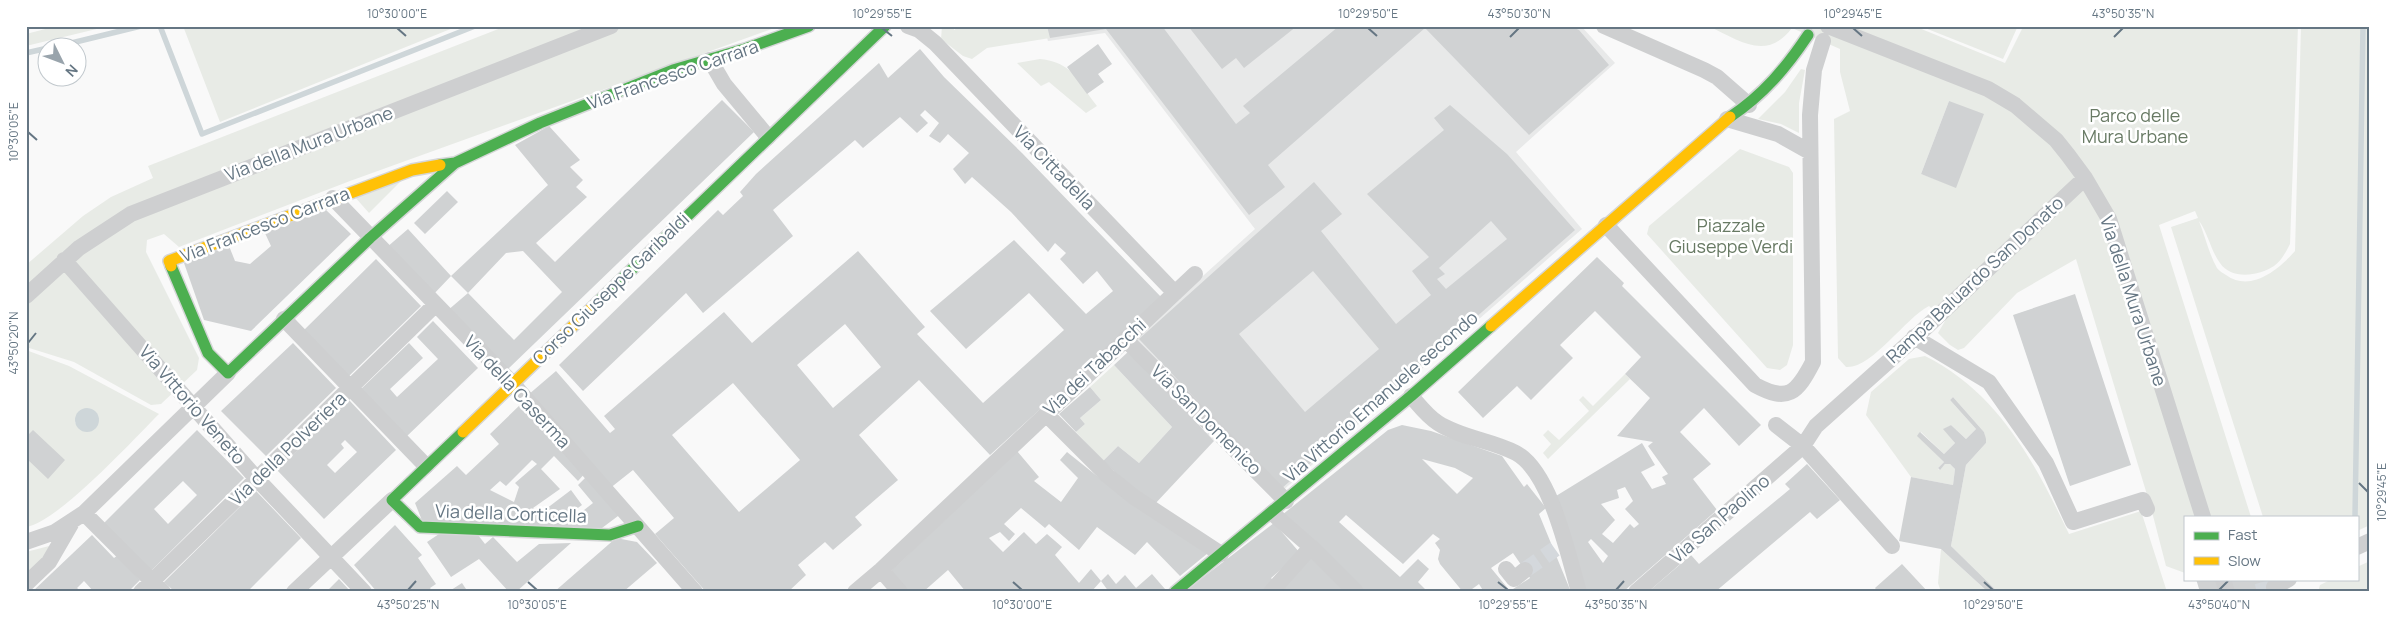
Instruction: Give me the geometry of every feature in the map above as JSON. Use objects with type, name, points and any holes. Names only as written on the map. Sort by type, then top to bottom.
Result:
[{"type":"street","name":"Via della Mura Urbane","points":[[26,296],[64,260],[96,235],[131,214],[611,26]]},
{"type":"street","name":"Via Francesco Carrara","points":[[228,373],[208,353],[169,261],[412,170],[455,162],[548,119],[673,70],[710,60],[809,26]]},
{"type":"street","name":"Corso Giuseppe Garibaldi","points":[[294,592],[885,26]]},
{"type":"street","points":[[908,26],[919,30],[934,43]]},
{"type":"street","points":[[934,26],[934,43]]},
{"type":"street","points":[[1604,26],[1717,77],[1749,105]]},
{"type":"street","name":"Via della Mura Urbane","points":[[1820,34],[1988,89],[2015,106],[2056,140],[2085,178],[2112,228],[2203,516]]},
{"type":"street","points":[[1820,34],[1814,70],[1810,152],[1813,362],[1802,383],[1788,394],[1772,394],[1755,385],[1606,225],[1727,119],[1749,105],[1779,78],[1820,34]]},
{"type":"street","name":"Via Cittadella","points":[[934,43],[1175,293]]},
{"type":"street","points":[[710,60],[724,84],[768,137]]},
{"type":"street","points":[[1727,119],[1778,134],[1810,152]]},
{"type":"street","name":"Via Francesco Carrara","points":[[71,524],[284,319],[370,238],[455,162]]},
{"type":"street","name":"Rampa Baluardo San Donato","points":[[1803,446],[1816,426],[1863,381],[1914,337],[2085,178]]},
{"type":"street","name":"Via della Caserma","points":[[333,198],[513,384],[695,592]]},
{"type":"street","name":"Via Vittorio Emanuele secondo","points":[[1175,592],[1411,396],[1606,225]]},
{"type":"street","name":"Via Vittorio Veneto","points":[[64,260],[257,479],[364,592]]},
{"type":"street","name":"Via dei Tabacchi","points":[[855,592],[881,570],[1195,274]]},
{"type":"street","name":"Via della Polveriera","points":[[150,588],[257,479],[435,305]]},
{"type":"street","points":[[284,319],[426,466]]},
{"type":"street","points":[[1914,337],[1989,382],[2046,463],[2073,522],[2143,500],[2147,509]]},
{"type":"street","name":"Via San Domenico","points":[[1126,339],[1286,501]]},
{"type":"street","points":[[1411,396],[1429,416],[1444,427],[1519,455],[1536,473],[1550,500],[1560,546],[1579,592]]},
{"type":"street","points":[[1046,414],[1108,476],[1134,497],[1221,554]]},
{"type":"street","points":[[1776,425],[1803,446],[1892,546]]},
{"type":"street","name":"Via San Paolino","points":[[1636,592],[1803,446]]},
{"type":"street","name":"Via della Corticella","points":[[392,500],[420,527],[610,535],[638,526]]},
{"type":"street","points":[[84,513],[150,588]]},
{"type":"street","points":[[1272,513],[1311,547],[1356,592]]},
{"type":"street","points":[[26,542],[44,537],[71,524]]},
{"type":"street","points":[[26,584],[49,562],[71,524]]},
{"type":"street","points":[[2358,547],[2370,541]]},
{"type":"street","points":[[1271,592],[1311,547]]},
{"type":"street","points":[[1506,569],[1514,579],[1525,570]]},
{"type":"street","points":[[881,570],[900,592]]},
{"type":"street","points":[[2223,580],[2227,592]]},
{"type":"street","points":[[2274,586],[2287,580]]},
{"type":"shaded area","points":[[1044,26],[1581,26],[1615,63],[1516,152],[1582,229],[1281,492],[1134,338],[1255,229],[1105,33],[1048,41]]},
{"type":"shaded area","points":[[87,408],[95,412],[99,420],[95,428],[87,432],[79,428],[75,420],[79,412]]},
{"type":"green space","points":[[57,26],[109,26],[59,38],[38,38],[38,43],[26,46],[26,34]]},
{"type":"green space","points":[[183,26],[458,26],[220,122]]},
{"type":"green space","points":[[506,26],[780,26],[350,181],[179,247],[164,234],[147,240],[146,252],[199,358],[197,370],[161,404],[151,405],[74,362],[26,347],[26,265],[83,216],[111,197],[153,178],[148,166]]},
{"type":"green space","points":[[942,26],[954,26],[954,30],[960,26],[1047,26],[1050,38],[987,48],[972,59],[963,56],[941,39]]},
{"type":"green space","name":"Parco delle Mura Urbane","points":[[1708,26],[1914,26],[2005,63],[2022,26],[2298,26],[2290,244],[2281,259],[2274,266],[2253,274],[2238,274],[2231,272],[2220,263],[2199,221],[2217,268],[2235,280],[2245,281],[2255,280],[2273,271],[2295,251],[2301,26],[2370,26],[2370,525],[2358,531],[2358,516],[2263,516],[2171,227],[2198,218],[2195,211],[2159,225],[2251,516],[2184,516],[2184,573],[2166,566],[2151,508],[2076,259],[2017,293],[1964,348],[1958,350],[1938,333],[1945,321],[1929,306],[1919,312],[1877,352],[1856,365],[1846,367],[1838,358],[1834,119],[1850,111],[1840,72],[1840,49],[1792,28],[1782,38],[1772,44],[1762,46],[1741,42]],"holes":[[[1949,101],[1956,187],[1921,174]]]},
{"type":"green space","points":[[1920,26],[2012,26],[2017,28],[2003,59]]},
{"type":"green space","points":[[1040,59],[1060,64],[1068,69],[1097,106],[1086,113],[1049,82],[1041,86],[1017,63]]},
{"type":"green space","points":[[1801,69],[1805,70],[1799,103],[1799,133],[1781,124],[1758,119],[1785,92]]},
{"type":"green space","name":"Piazzale Giuseppe Verdi","points":[[1740,149],[1789,167],[1793,173],[1793,345],[1787,365],[1780,370],[1767,368],[1647,234],[1649,226]]},
{"type":"green space","points":[[403,179],[369,213],[354,196]]},
{"type":"green space","points":[[26,350],[69,366],[159,414],[75,496],[40,522],[26,527]],"holes":[[[88,408],[91,409],[98,423],[94,429],[75,423],[78,413]]]},
{"type":"green space","points":[[1925,356],[1951,371],[1974,389],[2012,432],[2043,481],[2069,534],[2141,511],[2167,592],[1998,592],[1951,546],[1966,465],[1986,443],[1984,432],[1953,397],[1950,400],[1976,429],[1966,439],[1951,425],[1944,429],[1955,443],[1944,454],[1921,432],[1918,436],[1944,462],[1938,468],[1939,470],[1945,464],[1950,464],[1955,469],[1953,485],[1911,477],[1866,415],[1871,392],[1909,359]]},
{"type":"green space","points":[[1114,365],[1172,427],[1139,463],[1118,446],[1103,461],[1076,432],[1085,424],[1080,418],[1101,400],[1090,387]]},
{"type":"green space","points":[[1625,374],[1630,379],[1548,459],[1543,453],[1551,444],[1543,435],[1548,430],[1559,440],[1589,411],[1579,400],[1583,396],[1593,406]]},
{"type":"green space","points":[[53,545],[26,578],[26,552]]},
{"type":"green space","points":[[1941,549],[1988,592],[1941,592],[1938,583]]},
{"type":"green space","points":[[2370,561],[2370,592],[2318,592],[2320,585],[2330,580],[2358,580],[2358,567]]},
{"type":"building","points":[[1047,26],[1162,26],[1236,124],[1250,113],[1243,106],[1339,26],[1570,26],[1579,30],[1609,65],[1529,135],[1425,28],[1268,165],[1285,187],[1249,215],[1106,29],[1050,38]]},
{"type":"building","points":[[1188,26],[1297,26],[1244,68],[1236,58],[1222,69]]},
{"type":"building","points":[[1098,44],[1112,64],[1098,74],[1104,82],[1087,94],[1067,67]]},
{"type":"building","points":[[920,49],[944,77],[1022,153],[1162,298],[990,455],[919,380],[859,435],[898,480],[855,517],[862,525],[833,550],[825,542],[798,565],[806,575],[788,592],[706,592],[655,534],[674,518],[633,470],[609,489],[528,395],[556,371],[610,433],[615,429],[604,416],[724,312],[752,343],[858,251],[925,327],[917,334],[983,403],[1064,330],[1029,293],[966,349],[930,311],[1014,240],[1086,314],[1113,291],[1097,271],[1083,284],[1060,259],[1066,253],[1055,243],[1048,252],[1011,212],[972,177],[965,184],[953,169],[969,153],[948,134],[940,143],[929,136],[939,123],[925,110],[920,115],[928,123],[917,133],[900,117],[863,148],[855,140],[773,210],[793,236],[703,313],[686,293],[583,391],[559,365],[718,210],[723,215],[743,196],[740,192],[756,174],[879,63],[888,78]],"holes":[[[845,324],[881,367],[833,408],[797,365]],[[733,383],[800,460],[739,512],[672,435]]]},
{"type":"building","points":[[722,100],[754,132],[508,369],[447,311],[468,293],[451,276],[548,185],[515,145],[549,126],[580,160],[570,167],[583,180],[576,187],[587,197],[536,243],[555,262]],"holes":[[[523,251],[562,292],[514,340],[468,293],[506,253]]]},
{"type":"building","points":[[1949,101],[1984,114],[1956,188],[1921,174]]},
{"type":"building","points":[[1450,105],[1507,154],[1575,230],[1281,489],[1139,339],[1314,182],[1342,214],[1321,231],[1396,324],[1431,295],[1412,271],[1429,257],[1367,194],[1444,130],[1434,118]],"holes":[[[1491,221],[1507,239],[1446,289],[1437,279],[1445,274],[1439,268]],[[1313,271],[1379,349],[1305,412],[1239,334]]]},
{"type":"building","points":[[447,191],[458,202],[425,234],[414,223]]},
{"type":"building","points":[[325,209],[351,234],[251,331],[204,320],[184,263],[229,246],[235,261],[250,264],[271,246],[264,231]]},
{"type":"building","points":[[408,229],[451,276],[431,297],[386,248]]},
{"type":"building","points":[[1597,257],[1624,283],[1622,286],[1761,425],[1739,446],[1704,408],[1680,432],[1711,464],[1693,479],[1717,510],[1623,592],[1584,592],[1556,496],[1642,443],[1655,465],[1641,472],[1652,489],[1666,484],[1662,477],[1668,474],[1648,446],[1653,442],[1617,436],[1650,398],[1625,374],[1641,357],[1595,311],[1560,345],[1573,358],[1531,400],[1517,386],[1483,418],[1458,392]],"holes":[[[1625,487],[1633,501],[1625,509],[1639,524],[1634,528],[1630,524],[1613,543],[1602,534],[1615,520],[1601,504],[1619,498],[1617,490]],[[1591,539],[1608,556],[1603,563],[1588,542]]]},
{"type":"building","points":[[376,259],[421,306],[349,376],[304,330]]},
{"type":"building","points":[[2075,294],[2131,465],[2070,486],[2013,315]]},
{"type":"building","points":[[433,321],[478,368],[406,437],[361,389],[409,343],[423,358],[390,389],[397,397],[438,359],[417,337]]},
{"type":"building","points":[[293,343],[336,388],[266,456],[221,411]]},
{"type":"building","points":[[1129,351],[1214,441],[1153,506],[1103,461],[1118,446],[1139,463],[1172,427],[1114,365]]},
{"type":"building","points":[[1090,387],[1101,400],[1080,418],[1085,424],[1076,432],[1059,414]]},
{"type":"building","points":[[1953,397],[1984,432],[1986,443],[1966,465],[1951,546],[1998,592],[1988,592],[1941,549],[1899,541],[1911,477],[1953,485],[1955,469],[1950,464],[1945,464],[1940,470],[1938,468],[1944,462],[1917,436],[1919,433],[1944,454],[1955,443],[1943,429],[1951,425],[1966,439],[1976,429],[1950,400]]},
{"type":"building","points":[[349,400],[396,450],[324,519],[277,470]],"holes":[[[345,440],[357,452],[335,473],[327,465],[344,448],[341,444]]]},
{"type":"building","points":[[522,403],[587,471],[578,481],[554,456],[541,469],[560,489],[533,508],[538,515],[571,490],[582,505],[575,510],[579,514],[593,503],[578,485],[589,474],[622,513],[598,531],[423,523],[415,503],[457,466],[466,475],[499,444],[490,434]],"holes":[[[532,460],[537,464],[515,483],[519,487],[514,502],[490,490],[500,481],[506,486]]]},
{"type":"building","points":[[1402,425],[1431,431],[1502,456],[1524,487],[1527,484],[1546,508],[1539,514],[1571,592],[1484,592],[1479,584],[1468,592],[1463,592],[1440,564],[1438,559],[1440,550],[1435,543],[1440,539],[1433,534],[1403,564],[1346,515],[1339,522],[1400,577],[1418,559],[1429,569],[1418,582],[1428,592],[1363,592],[1282,515],[1388,430]],"holes":[[[1422,459],[1455,468],[1473,478],[1457,494]],[[1513,553],[1530,578],[1510,591],[1491,568]]]},
{"type":"building","points":[[33,430],[65,460],[48,479],[26,458],[26,437]]},
{"type":"building","points":[[197,430],[244,478],[151,571],[103,524]],"holes":[[[183,481],[197,495],[168,524],[154,509]]]},
{"type":"building","points":[[1017,451],[1039,477],[1034,481],[1061,502],[1078,478],[1060,460],[1067,452],[1112,488],[1208,553],[1180,576],[1147,542],[1135,555],[1097,527],[1079,550],[1049,524],[1045,528],[1021,508],[1004,524],[1015,534],[1009,541],[1000,532],[989,538],[1003,552],[1024,532],[1036,544],[1047,534],[1062,547],[1055,555],[1079,583],[1091,569],[1101,581],[1091,592],[966,592],[948,570],[923,592],[906,592],[890,572]]},
{"type":"building","points":[[1807,464],[1840,500],[1817,519],[1810,512],[1715,592],[1648,592],[1691,555],[1699,564],[1790,489],[1785,484]]},
{"type":"building","points":[[256,491],[301,538],[247,592],[175,592],[164,582]]},
{"type":"building","points":[[1274,523],[1300,553],[1271,578],[1276,584],[1267,592],[1184,592]]},
{"type":"building","points":[[395,525],[422,555],[418,558],[436,584],[430,588],[433,592],[377,592],[354,565]]},
{"type":"building","points":[[442,532],[478,535],[485,544],[493,537],[517,562],[539,544],[571,543],[516,592],[509,592],[479,559],[451,577],[427,542]]},
{"type":"building","points":[[92,535],[114,558],[118,555],[140,580],[128,592],[94,592],[84,581],[77,588],[82,592],[32,592]]},
{"type":"building","points":[[616,538],[637,542],[657,563],[623,592],[554,592]]},
{"type":"building","points":[[1311,554],[1350,592],[1277,592]]},
{"type":"building","points":[[1902,564],[1928,592],[1878,592],[1875,588]]},
{"type":"building","points":[[1108,574],[1116,584],[1125,575],[1136,588],[1152,574],[1165,589],[1162,592],[1109,592],[1101,581]]},
{"type":"building","points":[[339,579],[351,592],[326,592]]},
{"type":"building","points":[[2196,580],[2271,580],[2275,592],[2200,592]]},
{"type":"building","points":[[462,583],[468,592],[448,592]]},
{"type":"waterway","points":[[88,39],[141,26]]},
{"type":"waterway","points":[[160,26],[202,134],[475,26]]},
{"type":"waterway","points":[[2355,516],[2363,26]]},
{"type":"waterway","points":[[26,53],[38,50]]},
{"type":"tunnel","points":[[1525,570],[1555,549]]},
{"type":"tunnel","points":[[2257,592],[2274,587]]},
{"type":"traffic: fast","points":[[440,165],[455,163],[540,123],[673,70],[745,49],[809,26]]},
{"type":"traffic: fast","points":[[598,302],[885,26]]},
{"type":"traffic: fast","points":[[1730,117],[1753,100],[1773,80],[1808,35]]},
{"type":"traffic: fast","points":[[171,266],[208,353],[228,373],[370,238],[455,163]]},
{"type":"traffic: fast","points":[[1175,592],[1411,396],[1491,326]]},
{"type":"traffic: fast","points":[[463,432],[392,500],[420,527],[610,535],[638,526]]},
{"type":"traffic: slow","points":[[1491,326],[1730,117]]},
{"type":"traffic: slow","points":[[171,266],[169,261],[412,170],[440,165]]},
{"type":"traffic: slow","points":[[463,432],[598,302]]}]
